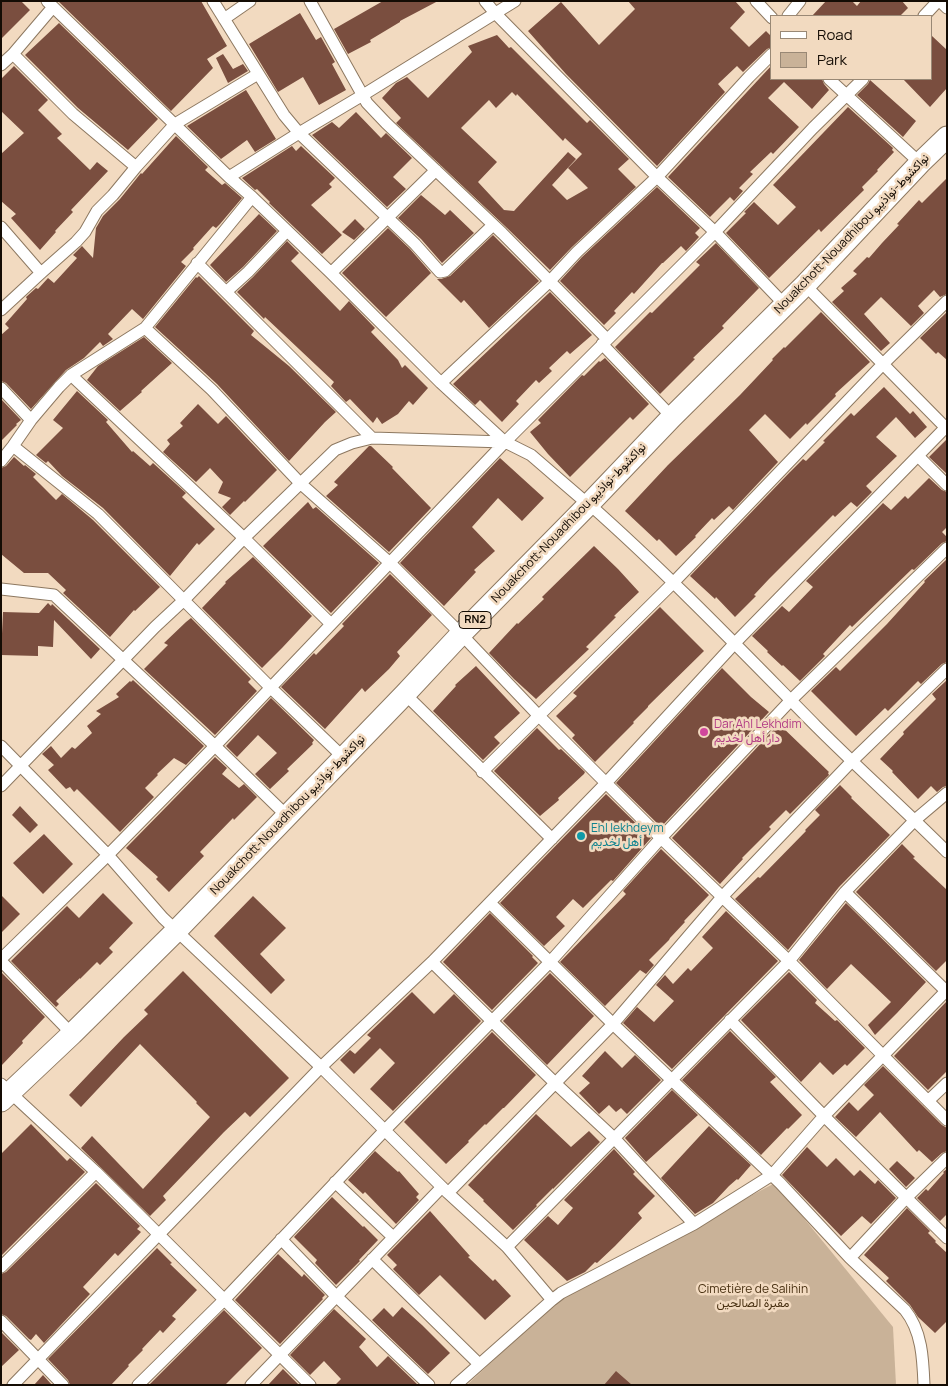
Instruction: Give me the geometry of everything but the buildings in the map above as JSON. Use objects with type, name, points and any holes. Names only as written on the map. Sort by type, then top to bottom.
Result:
[{"type":"highway","name":"Nouakchott-Nouadhibou نواكشوط-نواذيبو","points":[[4,1092],[72,1034],[176,931],[461,634],[590,504],[672,417],[805,285],[920,163],[947,138]]},
{"type":"street","points":[[213,1],[284,115],[298,133],[415,244],[440,272],[445,271],[493,225]]},
{"type":"street","points":[[224,19],[250,1]]},
{"type":"street","points":[[485,1],[784,304]]},
{"type":"street","points":[[229,177],[515,1]]},
{"type":"street","points":[[756,1],[770,16]]},
{"type":"street","points":[[789,15],[800,1]]},
{"type":"street","points":[[925,15],[939,1],[947,8]]},
{"type":"street","points":[[313,2],[367,104],[550,282],[672,417]]},
{"type":"street","points":[[1,65],[13,54],[50,4],[331,273],[441,383],[505,442],[531,455],[630,540],[852,761],[947,852]]},
{"type":"street","points":[[13,54],[72,114],[136,168]]},
{"type":"street","points":[[441,383],[550,282],[577,252],[657,177],[770,56]]},
{"type":"street","points":[[1,310],[76,242],[85,232],[96,211],[113,195],[175,124],[258,74]]},
{"type":"street","points":[[830,80],[920,163]]},
{"type":"street","points":[[72,1034],[1,960],[108,855],[272,688],[389,562],[505,442],[715,232],[813,128],[862,80]]},
{"type":"street","points":[[331,273],[436,170]]},
{"type":"street","points":[[1,461],[58,387],[72,375],[145,328],[252,197]]},
{"type":"street","points":[[226,292],[287,231]]},
{"type":"street","points":[[4,235],[41,273]]},
{"type":"street","points":[[197,263],[372,438]]},
{"type":"street","points":[[13,1385],[321,1067],[432,962],[490,903],[606,783],[735,643],[946,427],[805,285]]},
{"type":"street","points":[[482,772],[673,583],[883,364],[947,301]]},
{"type":"street","points":[[145,328],[212,390],[300,483],[389,562],[539,716],[661,838],[789,961],[947,1120]]},
{"type":"street","points":[[72,375],[244,538],[331,624]]},
{"type":"street","points":[[1,388],[31,420]]},
{"type":"street","points":[[1,786],[123,659],[335,450],[372,438],[505,442]]},
{"type":"street","points":[[13,446],[98,514],[343,757]]},
{"type":"street","points":[[918,456],[947,485]]},
{"type":"street","points":[[138,1385],[224,1300],[385,1130],[550,962],[661,838],[791,700],[947,548]]},
{"type":"street","points":[[2,588],[54,595],[287,816]]},
{"type":"street","points":[[251,1385],[393,1237],[445,1190],[613,1024],[722,897],[852,761],[947,669]]},
{"type":"street","points":[[405,694],[552,839]]},
{"type":"street","points":[[1,746],[108,855],[163,918],[321,1067],[506,1248],[552,1300]]},
{"type":"street","points":[[506,1248],[789,961],[845,892],[915,820],[947,793]]},
{"type":"street","points":[[456,1385],[561,1293],[694,1224],[772,1174],[824,1116],[946,990],[845,892]]},
{"type":"street","points":[[490,903],[613,1024],[772,1174],[850,1258],[905,1310],[915,1326],[922,1351],[924,1385]]},
{"type":"street","points":[[432,962],[614,1138],[694,1224]]},
{"type":"street","points":[[730,1020],[947,1238]]},
{"type":"street","points":[[928,1101],[947,1083]]},
{"type":"street","points":[[4,1092],[96,1172],[310,1385]]},
{"type":"street","points":[[850,1258],[906,1198],[947,1158]]},
{"type":"street","points":[[1,1267],[96,1172]]},
{"type":"street","points":[[335,1182],[393,1237]]},
{"type":"street","points":[[281,1239],[336,1296],[429,1385]]},
{"type":"street","points":[[372,1259],[479,1364]]},
{"type":"street","points":[[1,1321],[64,1385]]},
{"type":"green space","name":"Cimetière de Salihin مقبرة الصالحين","points":[[775,1183],[893,1327],[896,1385],[467,1385],[564,1294]]},
{"type":"place","name":"Dar Ahl Lekhdim دار أهل لخديم","points":[[704,732]]},
{"type":"place","name":"Ehl lekhdeym أهل لخديم","points":[[581,836]]}]
